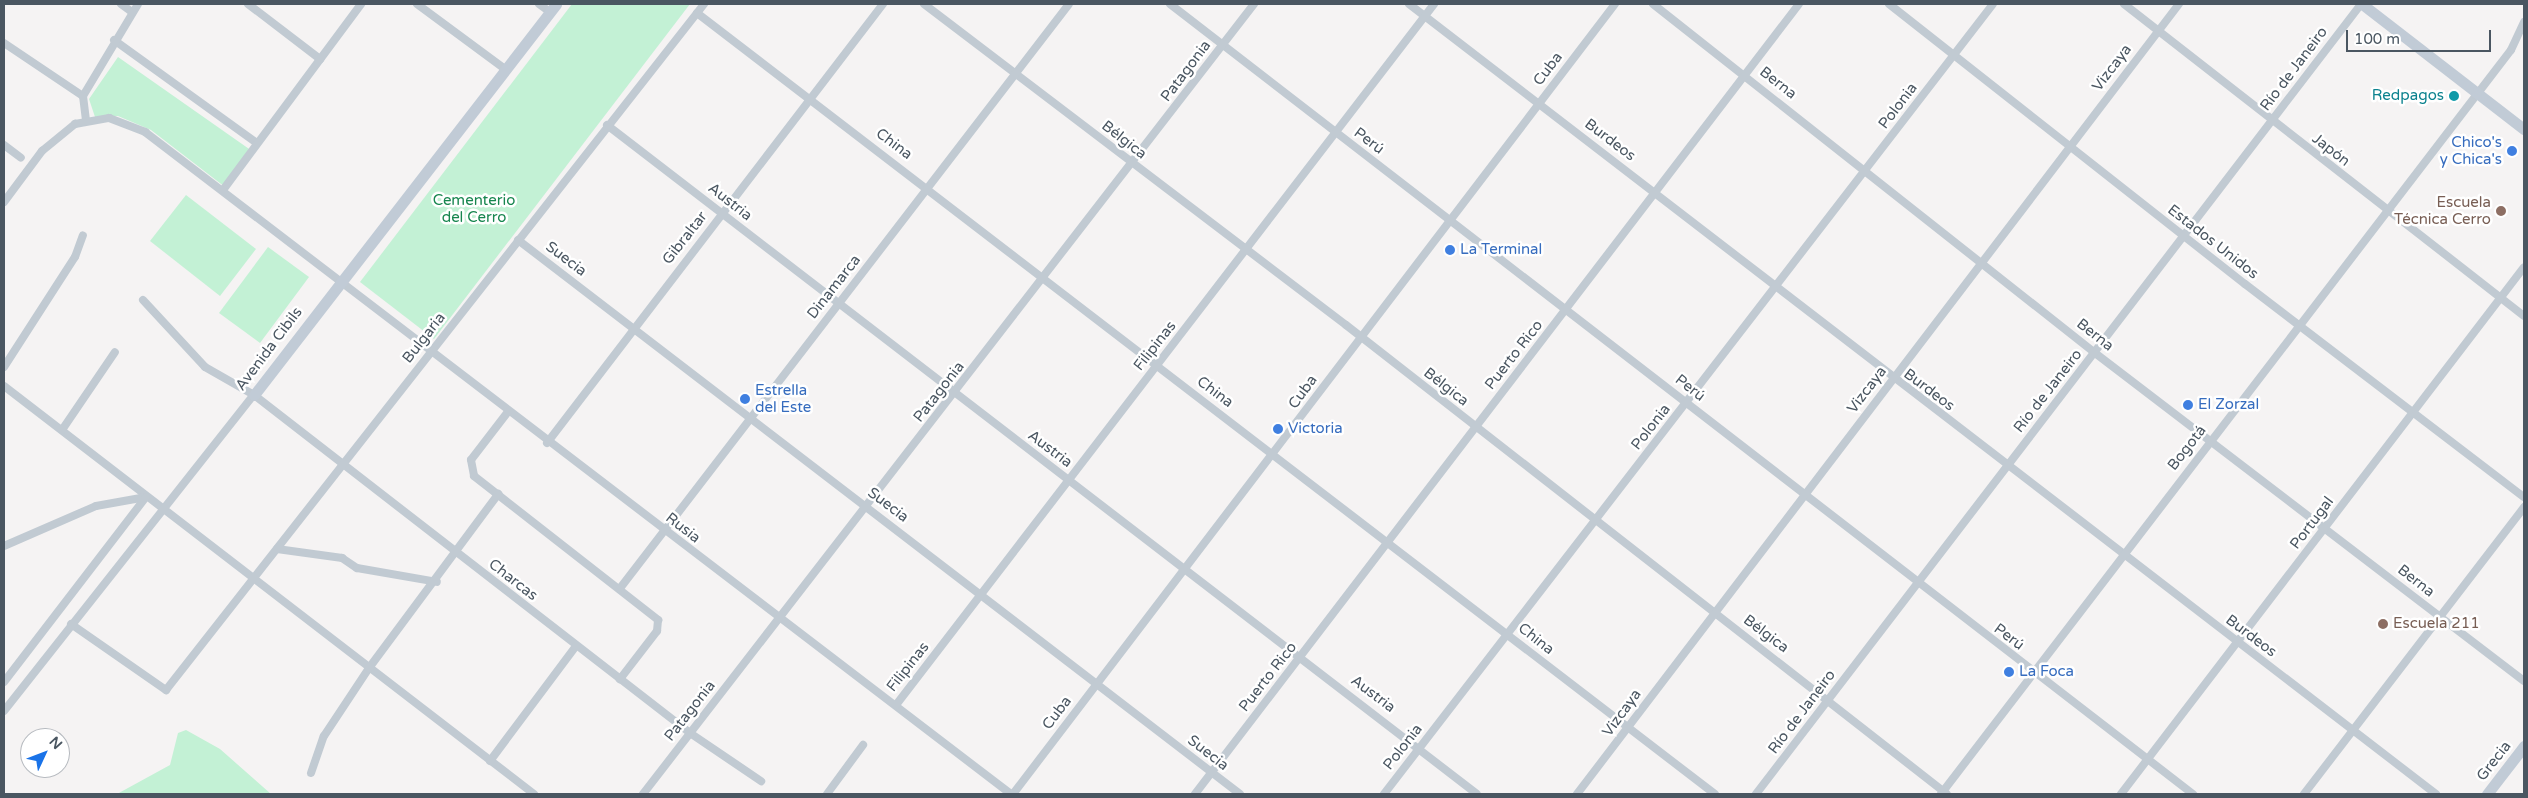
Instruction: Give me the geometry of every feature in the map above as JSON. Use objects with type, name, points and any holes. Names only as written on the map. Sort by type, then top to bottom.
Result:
[{"type":"street","points":[[121,4],[132,12]]},
{"type":"street","points":[[4,202],[42,152],[64,131],[86,120],[83,96],[114,40],[138,4]]},
{"type":"street","points":[[248,4],[320,59]]},
{"type":"street","points":[[223,190],[361,4]]},
{"type":"street","points":[[417,4],[505,69]]},
{"type":"street","points":[[539,4],[553,8]]},
{"type":"street","name":"Bulgaria","points":[[71,624],[166,690],[344,467],[607,125],[704,4]]},
{"type":"street","name":"Gibraltar","points":[[547,443],[883,4]]},
{"type":"street","name":"Bélgica","points":[[924,4],[1715,610],[1944,793]]},
{"type":"street","name":"Dinamarca","points":[[621,588],[750,417],[1069,4]]},
{"type":"street","name":"Perú","points":[[1170,4],[1224,44],[1335,133],[1568,309],[1917,584],[2192,794]]},
{"type":"street","name":"Patagonia","points":[[643,794],[866,506],[956,394],[1254,4]]},
{"type":"street","name":"Burdeos","points":[[1409,4],[1538,104],[1657,192],[1892,379],[2436,794]]},
{"type":"street","name":"Filipinas","points":[[896,705],[1434,4]]},
{"type":"street","name":"Cuba","points":[[1012,794],[1186,571],[1361,337],[1615,4]]},
{"type":"street","name":"Berna","points":[[1653,4],[1745,74],[2095,353],[2210,439],[2524,681]]},
{"type":"street","name":"Puerto Rico","points":[[1195,794],[1568,309],[1799,4]]},
{"type":"street","name":"Estados Unidos","points":[[1889,4],[2069,148],[2524,497]]},
{"type":"street","name":"Polonia","points":[[1384,794],[1688,403],[1993,4]]},
{"type":"street","name":"Japón","points":[[2124,4],[2388,212],[2524,316]]},
{"type":"street","name":"Vizcaya","points":[[1577,794],[1715,610],[2179,4]]},
{"type":"street","points":[[2362,4],[2524,129]]},
{"type":"street","name":"Río de Janeiro","points":[[1756,794],[2362,4]]},
{"type":"street","name":"Avenida Cibils","points":[[4,711],[162,508],[254,395],[340,280],[553,8]]},
{"type":"street","name":"China","points":[[697,13],[811,98],[1715,794]]},
{"type":"street","name":"Bogotá","points":[[1944,793],[2122,554],[2388,212],[2511,50],[2524,22]]},
{"type":"street","points":[[114,40],[258,143]]},
{"type":"street","points":[[4,43],[83,96]]},
{"type":"street","name":"Rusia","points":[[86,120],[109,118],[134,126],[223,190],[547,443],[1012,794]]},
{"type":"street","name":"Austria","points":[[607,125],[1477,794]]},
{"type":"street","points":[[4,145],[21,158]]},
{"type":"street","points":[[4,367],[75,257],[83,235]]},
{"type":"street","name":"Suecia","points":[[518,240],[1240,794]]},
{"type":"street","name":"Portugal","points":[[2121,794],[2524,268]]},
{"type":"street","name":"Charcas","points":[[143,300],[205,367],[254,395],[456,554],[690,733],[761,781]]},
{"type":"street","points":[[62,430],[115,352]]},
{"type":"street","points":[[4,386],[534,794]]},
{"type":"street","points":[[507,412],[470,466],[474,476],[621,588],[658,620],[657,631],[620,679]]},
{"type":"street","points":[[311,774],[324,736],[369,668],[437,582],[498,494]]},
{"type":"street","points":[[4,546],[96,506],[146,497]]},
{"type":"street","points":[[4,682],[146,497]]},
{"type":"street","points":[[2304,794],[2524,507]]},
{"type":"street","points":[[277,550],[342,558],[357,568],[437,582]]},
{"type":"street","points":[[490,761],[576,646]]},
{"type":"street","points":[[827,794],[863,745]]},
{"type":"street","name":"Grecia","points":[[2487,794],[2524,746]]},
{"type":"green space","name":"Cementerio del Cerro","points":[[572,4],[690,4],[434,339],[360,282]]},
{"type":"green space","points":[[118,57],[252,151],[225,187],[151,130],[118,116],[95,117],[89,99]]},
{"type":"green space","points":[[186,195],[256,249],[220,296],[150,241]]},
{"type":"green space","points":[[268,247],[309,277],[260,343],[219,313]]},
{"type":"green space","points":[[186,730],[220,749],[271,794],[117,794],[170,765],[178,733]]},
{"type":"place","name":"Redpagos","points":[[2454,96]]},
{"type":"place","name":"Chico's y Chica's","points":[[2512,151]]},
{"type":"place","name":"Escuela Técnica Cerro","points":[[2501,211]]},
{"type":"place","name":"La Terminal","points":[[1450,250]]},
{"type":"place","name":"Estrella del Este","points":[[745,399]]},
{"type":"place","name":"El Zorzal","points":[[2188,405]]},
{"type":"place","name":"Victoria","points":[[1278,429]]},
{"type":"place","name":"Escuela 211","points":[[2383,624]]},
{"type":"place","name":"La Foca","points":[[2009,672]]}]
